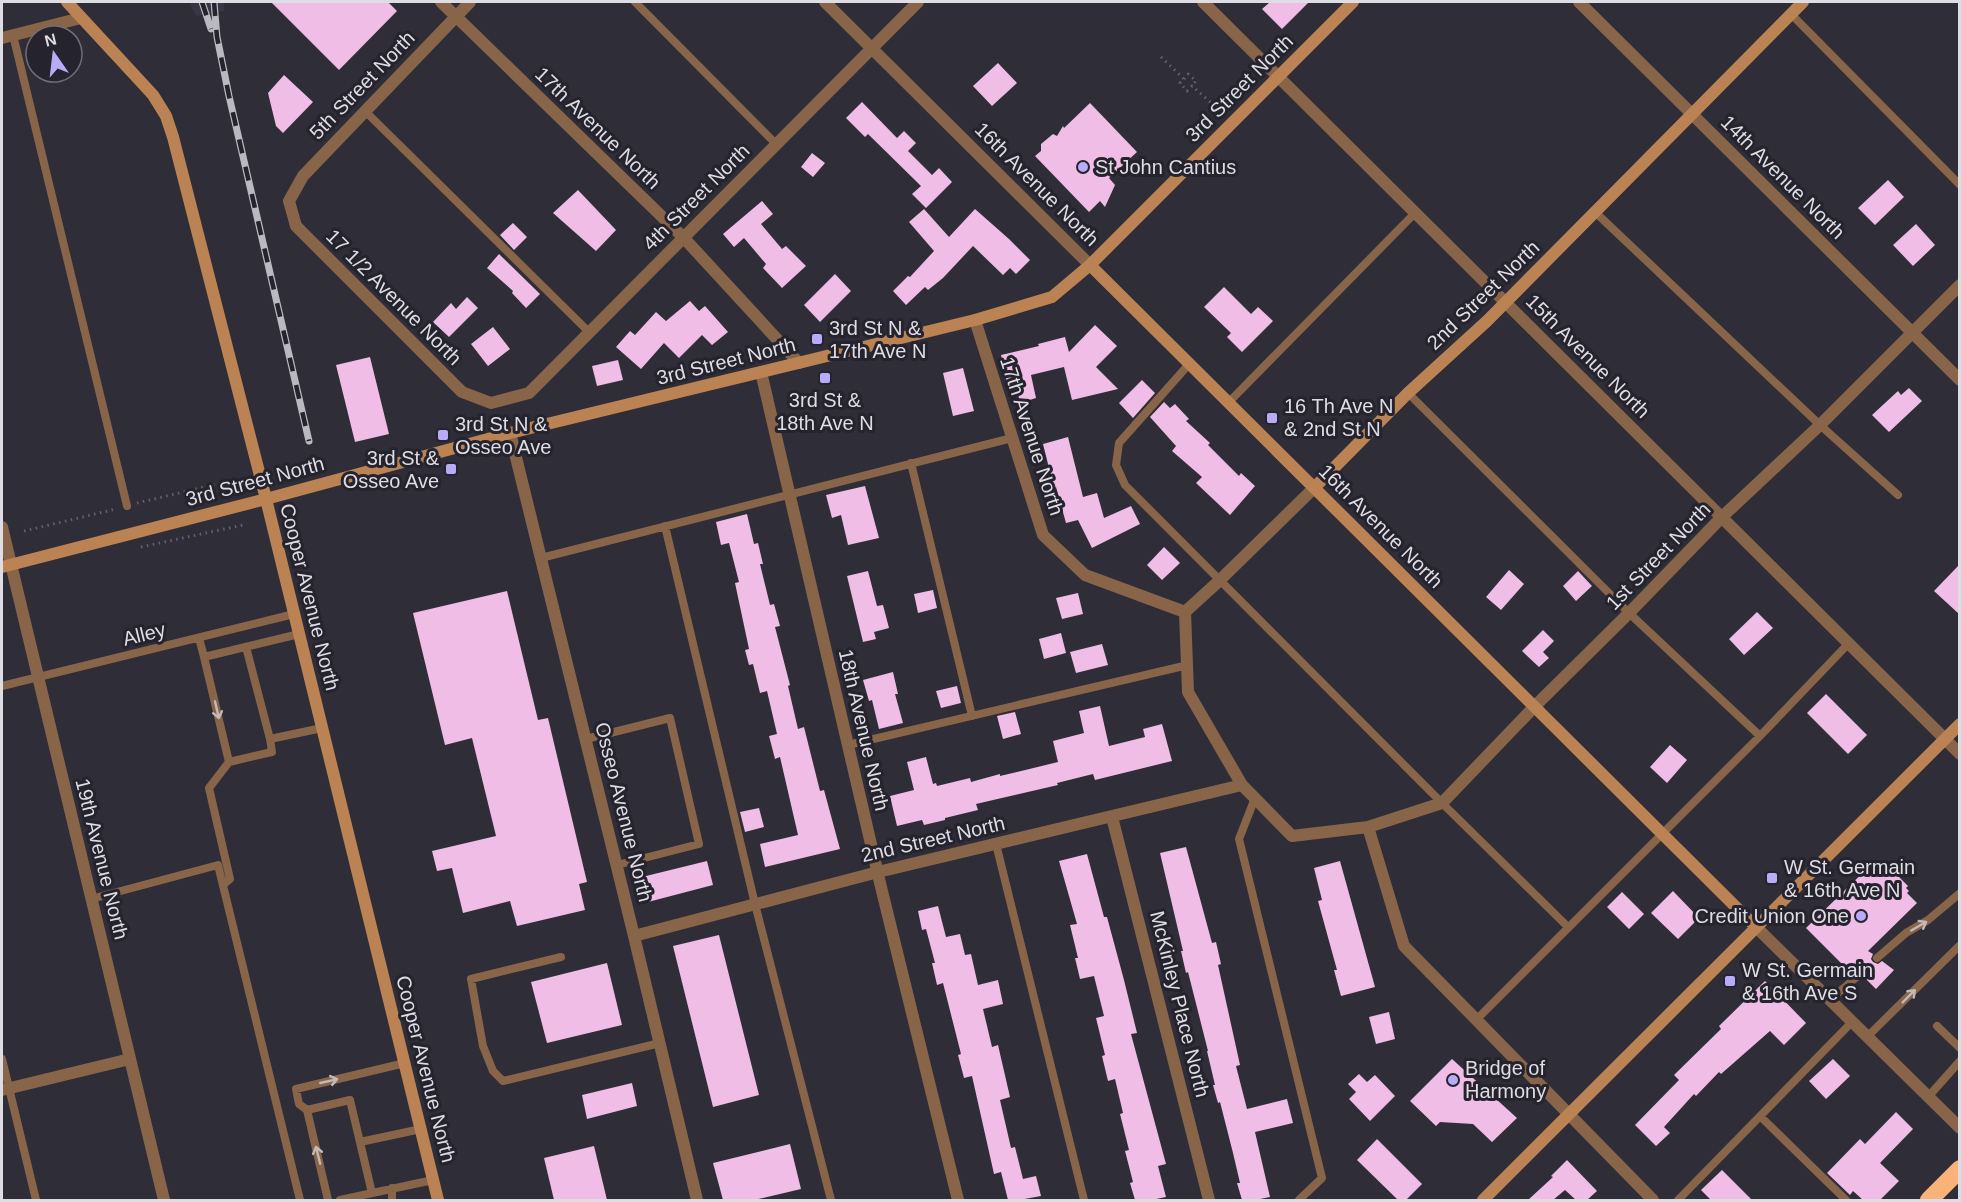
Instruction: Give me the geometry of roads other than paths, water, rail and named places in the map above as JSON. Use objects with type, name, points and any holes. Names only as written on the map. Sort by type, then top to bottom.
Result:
[{"type":"highway","points":[[1929,1200],[1959,1169]]},
{"type":"street","name":"Cooper Avenue North","points":[[67,2],[153,95],[166,116],[173,137],[266,499],[438,1200]]},
{"type":"street","name":"17th Avenue North","points":[[441,2],[683,237],[799,363]]},
{"type":"street","name":"5th Street North","points":[[289,201],[303,176],[470,2]]},
{"type":"street","name":"16th Avenue North","points":[[825,2],[1756,927]]},
{"type":"street","name":"4th Street North","points":[[491,403],[529,393],[918,2]]},
{"type":"street","name":"15th Avenue North","points":[[1203,2],[1959,754]]},
{"type":"street","name":"3rd Street North","points":[[6,566],[510,434],[975,320],[1052,297],[1090,265],[1353,2]]},
{"type":"street","name":"14th Avenue North","points":[[1579,2],[1959,380]]},
{"type":"street","name":"2nd Street North","points":[[1185,612],[1220,581],[1408,393],[1506,302],[1803,2]]},
{"type":"street","points":[[7,36],[81,18]]},
{"type":"street","name":"17 1/2 Avenue North","points":[[289,201],[296,225],[354,284],[462,392],[491,403]]},
{"type":"street","name":"1st Street North","points":[[1368,828],[1442,803],[1534,706],[1722,517],[1820,425],[1959,285]]},
{"type":"street","name":"17th Avenue North","points":[[975,320],[1043,535],[1085,575],[1185,612]]},
{"type":"street","name":"18th Avenue North","points":[[760,372],[958,1200]]},
{"type":"street","name":"Osseo Avenue North","points":[[510,434],[697,1200]]},
{"type":"street","name":"19th Avenue North","points":[[2,528],[6,566],[38,677],[164,1200]]},
{"type":"street","points":[[1185,612],[1188,692],[1242,785],[1292,836],[1368,828],[1404,946],[1653,1200]]},
{"type":"street","points":[[1485,1199],[1959,724]]},
{"type":"street","name":"2nd Street North","points":[[634,936],[878,872],[1242,785]]},
{"type":"street","name":"McKinley Place North","points":[[1112,817],[1209,1200]]},
{"type":"street","points":[[1756,927],[1959,1128]]},
{"type":"street","points":[[5,1089],[130,1059]]},
{"type":"lane","points":[[635,2],[776,144]]},
{"type":"lane","points":[[1791,14],[1959,185]]},
{"type":"lane","points":[[7,36],[127,506]]},
{"type":"lane","points":[[365,111],[589,332]]},
{"type":"lane","points":[[1229,402],[1416,212]]},
{"type":"lane","points":[[1595,212],[1820,425],[1898,495]]},
{"type":"lane","points":[[1190,363],[1119,443],[1116,465],[1125,484],[1568,927]]},
{"type":"lane","points":[[1408,393],[1629,613],[1760,736]]},
{"type":"lane","points":[[542,558],[1012,438]]},
{"type":"lane","points":[[911,464],[972,716]]},
{"type":"lane","points":[[665,526],[755,904],[831,1200]]},
{"type":"lane","name":"Alley","points":[[2,686],[294,614]]},
{"type":"lane","points":[[204,657],[299,634]]},
{"type":"lane","points":[[199,638],[229,762]]},
{"type":"lane","points":[[1476,1020],[1760,736],[1849,643]]},
{"type":"lane","points":[[223,885],[230,879],[208,788],[229,762],[272,752],[246,647]]},
{"type":"lane","points":[[848,745],[1188,665]]},
{"type":"lane","points":[[586,740],[670,718],[699,844],[617,865]]},
{"type":"lane","points":[[270,739],[322,728]]},
{"type":"lane","points":[[1255,798],[1239,839],[1322,1178],[1299,1200]]},
{"type":"lane","points":[[996,844],[1084,1200]]},
{"type":"lane","points":[[91,899],[218,865],[300,1200]]},
{"type":"lane","points":[[1877,958],[1906,933],[1928,920],[1959,893]]},
{"type":"lane","points":[[1867,1037],[1959,945]]},
{"type":"lane","points":[[561,957],[471,979],[483,1046],[493,1071],[503,1080],[660,1044]]},
{"type":"lane","points":[[1830,1000],[1860,974]]},
{"type":"lane","points":[[1678,1200],[1852,1022]]},
{"type":"lane","points":[[1937,1026],[1959,1048]]},
{"type":"lane","points":[[2,1059],[5,1089],[36,1200]]},
{"type":"lane","points":[[1928,1097],[1959,1062]]},
{"type":"lane","points":[[328,1200],[307,1110],[299,1104],[296,1089],[405,1063]]},
{"type":"lane","points":[[307,1110],[350,1100],[372,1193]]},
{"type":"lane","points":[[1760,1116],[1846,1200]]},
{"type":"lane","points":[[360,1142],[421,1129]]},
{"type":"lane","points":[[340,1200],[433,1179]]},
{"type":"lane","points":[[392,1188],[392,1200]]},
{"type":"railway","points":[[202,2],[211,29]]},
{"type":"railway","points":[[214,2],[217,37],[229,96],[309,441]]},
{"type":"place","name":"St John Cantius","points":[[1083,167]]},
{"type":"place","name":"3rd St N & 17th Ave N","points":[[817,339]]},
{"type":"place","name":"3rd St & 18th Ave N","points":[[825,378]]},
{"type":"place","name":"16 Th Ave N & 2nd St N","points":[[1272,418]]},
{"type":"place","name":"3rd St N & Osseo Ave","points":[[443,435]]},
{"type":"place","name":"3rd St & Osseo Ave","points":[[451,469]]},
{"type":"place","name":"W St. Germain & 16th Ave N","points":[[1772,878]]},
{"type":"place","name":"Credit Union One","points":[[1861,916]]},
{"type":"place","name":"W St. Germain & 16th Ave S","points":[[1730,981]]},
{"type":"place","name":"Bridge of Harmony","points":[[1453,1080]]}]
